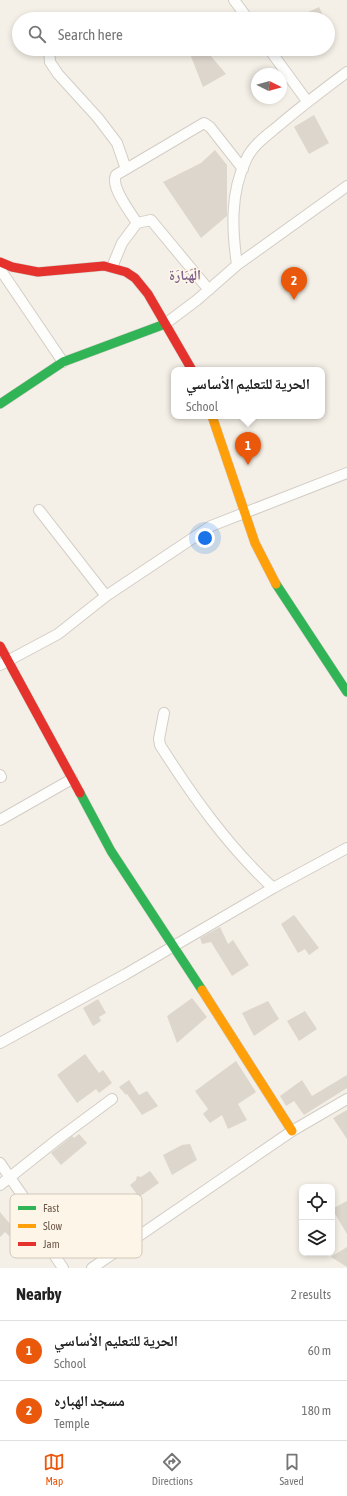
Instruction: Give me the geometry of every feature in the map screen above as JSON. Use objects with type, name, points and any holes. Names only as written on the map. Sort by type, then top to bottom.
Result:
[{"type":"street","points":[[234,0],[243,12]]},
{"type":"street","points":[[50,56],[50,62],[58,74],[114,138],[120,148],[126,169]]},
{"type":"street","points":[[274,56],[307,101]]},
{"type":"street","points":[[237,265],[233,237],[233,210],[238,181],[246,159],[258,143],[307,101],[347,72]]},
{"type":"street","points":[[137,223],[114,183],[116,176],[204,123],[210,127],[243,169]]},
{"type":"street","points":[[0,404],[63,362],[165,324],[209,290],[237,265],[347,186]]},
{"type":"street","points":[[112,266],[122,243],[137,223],[151,220],[209,290]]},
{"type":"street","points":[[0,262],[12,268],[32,272],[112,266],[127,272],[138,279],[149,293],[190,367]]},
{"type":"street","points":[[0,269],[63,362]]},
{"type":"street","points":[[213,419],[255,543],[274,582],[347,692]]},
{"type":"street","points":[[4,662],[58,634],[106,596],[211,526],[347,473]]},
{"type":"street","points":[[39,510],[106,596]]},
{"type":"street","points":[[0,646],[4,662],[72,779],[111,851],[292,1130]]},
{"type":"street","points":[[164,713],[159,739],[160,746],[223,836],[247,864],[273,888]]},
{"type":"street","points":[[0,820],[72,779]]},
{"type":"street","points":[[0,1043],[174,946],[273,888],[347,848]]},
{"type":"street","points":[[0,1185],[112,1099]]},
{"type":"street","points":[[142,1234],[292,1130],[347,1099]]},
{"type":"street","points":[[0,1163],[21,1194]]},
{"type":"street","points":[[56,1258],[63,1268]]},
{"type":"street","points":[[92,1268],[106,1258]]},
{"type":"building","points":[[319,7],[322,12],[308,12]]},
{"type":"building","points":[[191,56],[211,56],[226,74],[203,87]]},
{"type":"building","points":[[314,115],[329,143],[309,154],[294,127]]},
{"type":"building","points":[[215,150],[227,165],[227,216],[201,238],[163,182],[201,163]]},
{"type":"building","points":[[294,915],[319,948],[309,955],[305,949],[298,953],[281,924]]},
{"type":"building","points":[[220,927],[228,944],[233,940],[249,965],[232,976],[211,942],[202,944],[200,938]]},
{"type":"building","points":[[192,998],[207,1017],[177,1043],[167,1016]]},
{"type":"building","points":[[98,999],[106,1013],[99,1017],[101,1021],[93,1026],[83,1008]]},
{"type":"building","points":[[268,1001],[279,1019],[254,1036],[242,1013]]},
{"type":"building","points":[[305,1011],[317,1029],[299,1041],[287,1021]]},
{"type":"building","points":[[85,1054],[99,1073],[103,1070],[112,1083],[99,1093],[96,1089],[77,1103],[57,1075]]},
{"type":"building","points":[[236,1061],[256,1092],[238,1104],[247,1120],[228,1129],[222,1115],[210,1123],[203,1114],[208,1109],[195,1091]]},
{"type":"building","points":[[347,1075],[347,1088],[304,1115],[294,1101],[286,1106],[280,1096],[302,1080],[312,1096]]},
{"type":"building","points":[[129,1080],[139,1095],[147,1091],[158,1106],[142,1115],[127,1094],[126,1095],[119,1087]]},
{"type":"building","points":[[347,1110],[347,1139],[333,1118]]},
{"type":"building","points":[[79,1134],[87,1143],[61,1165],[51,1153],[72,1136],[74,1138]]},
{"type":"building","points":[[190,1144],[197,1160],[172,1175],[163,1155],[182,1145]]},
{"type":"building","points":[[150,1171],[159,1183],[142,1195],[137,1194],[130,1185],[136,1180],[137,1176],[141,1177]]},
{"type":"building","points":[[347,1201],[347,1234],[335,1214],[335,1207]]},
{"type":"building","points":[[0,1212],[10,1224],[10,1235],[5,1232],[0,1237]]},
{"type":"building","points":[[347,1247],[347,1267],[331,1257],[335,1256]]},
{"type":"traffic: fast","points":[[0,404],[63,362],[165,324]]},
{"type":"traffic: fast","points":[[276,584],[347,692]]},
{"type":"traffic: fast","points":[[80,793],[111,851],[202,990]]},
{"type":"traffic: slow","points":[[213,419],[255,543],[276,584]]},
{"type":"traffic: slow","points":[[202,990],[292,1131]]},
{"type":"traffic: jam","points":[[0,262],[12,267],[38,272],[104,266],[126,272],[135,278],[148,294],[190,367]]},
{"type":"traffic: jam","points":[[0,646],[80,793]]},
{"type":"place","name":"مسجد الهباره","points":[[294,300]]},
{"type":"place","name":"الحرية للتعليم الأساسي","points":[[248,465]]},
{"type":"district","name":"الْهَبَارَة","points":[[185,275]]}]
